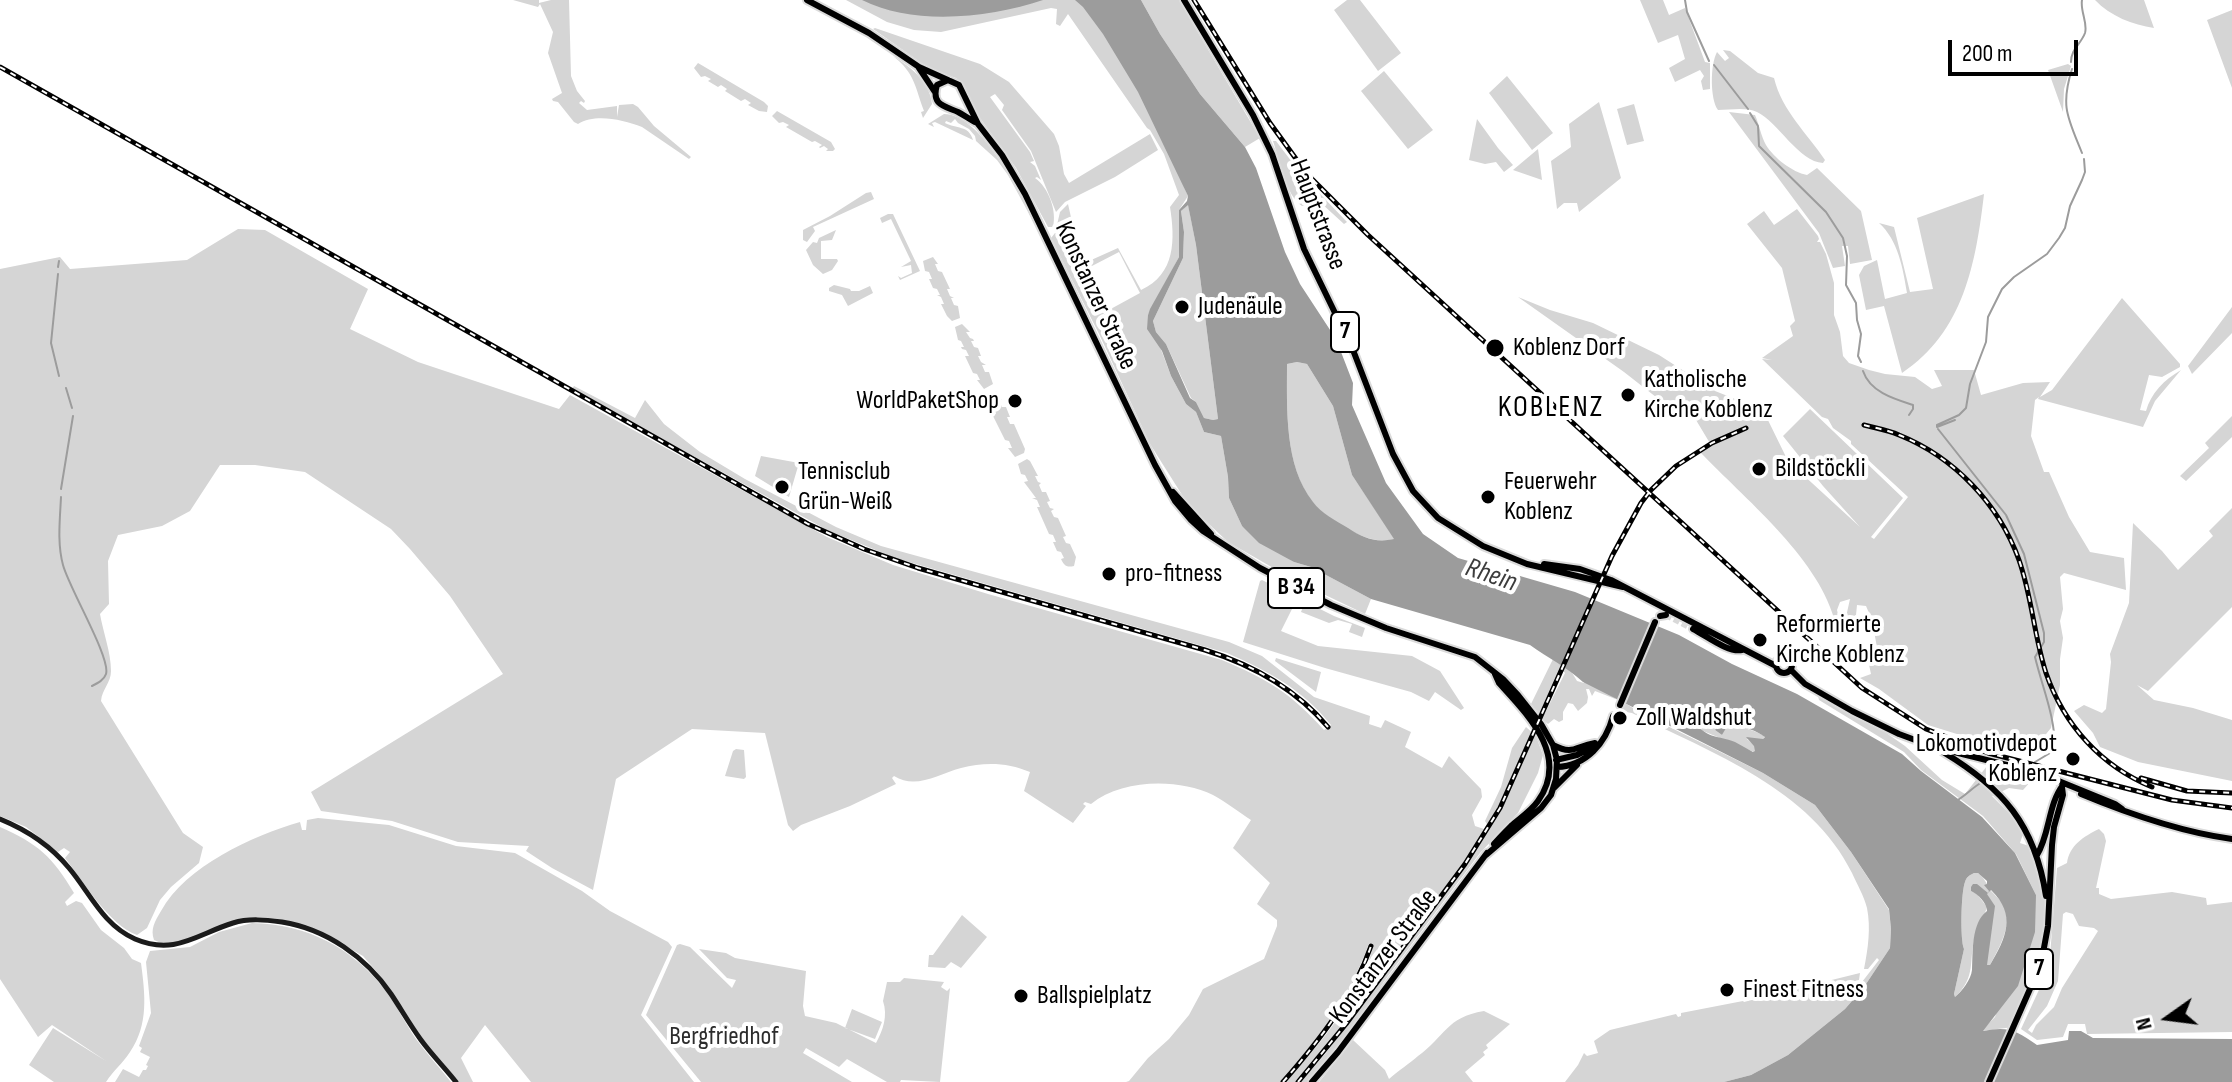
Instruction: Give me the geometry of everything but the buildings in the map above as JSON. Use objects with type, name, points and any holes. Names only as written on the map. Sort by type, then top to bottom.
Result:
[{"type":"main road","name":"B 34","points":[[807,0],[869,33],[919,67],[948,80]]},
{"type":"main road","name":"Hauptstrasse","points":[[1184,0],[1253,115],[1272,154],[1304,249],[1353,350],[1393,454],[1413,491],[1438,518],[1483,546],[1534,566],[1562,568],[1623,587],[1662,607]]},
{"type":"main road","name":"B 34","points":[[919,67],[935,92]]},
{"type":"main road","points":[[935,92],[940,83],[948,80]]},
{"type":"main road","name":"Konstanzer Straße","points":[[948,80],[959,85],[978,124],[1002,155],[1025,194],[1116,387],[1168,489],[1189,518],[1203,531],[1260,568],[1331,605],[1386,628],[1470,655],[1503,679],[1534,714],[1553,745],[1554,788],[1541,808],[1486,855]]},
{"type":"main road","name":"Konstanzer Straße","points":[[935,92],[938,103],[943,107],[978,124]]},
{"type":"main road","points":[[952,110],[961,106],[965,97]]},
{"type":"main road","points":[[1620,703],[1662,607]]},
{"type":"main road","name":"7","points":[[1662,607],[1776,666]]},
{"type":"main road","points":[[1693,629],[1727,649],[1742,650]]},
{"type":"main road","points":[[1762,660],[1785,657],[1791,659],[1791,670],[1782,673],[1776,666],[1780,658]]},
{"type":"main road","name":"7","points":[[1791,670],[1805,684],[1899,734],[2063,785],[2054,827],[2048,926],[2041,964],[1989,1082]]},
{"type":"main road","name":"Konstanzer Straße","points":[[1312,1082],[1486,855],[1511,826],[1537,803],[1546,785],[1555,764],[1539,732],[1494,673]]},
{"type":"main road","points":[[1554,788],[1589,756],[1613,718]]},
{"type":"main road","points":[[1553,745],[1573,751],[1599,742]]},
{"type":"main road","points":[[1555,764],[1599,742]]},
{"type":"main road","name":"7","points":[[1934,747],[1981,776],[2014,812],[2037,855],[2048,908]]},
{"type":"main road","points":[[1555,764],[1580,763]]},
{"type":"main road","points":[[2063,785],[2115,808],[2186,830],[2232,839]]},
{"type":"main road","points":[[2063,785],[2122,809]]},
{"type":"main road","points":[[2037,855],[2045,840],[2057,793],[2063,785]]},
{"type":"main road","points":[[2063,795],[2072,790]]},
{"type":"main road","points":[[0,819],[25,831],[51,850],[110,922],[137,940],[163,946],[175,945],[236,922],[252,920],[303,927],[342,946],[375,973],[421,1041],[456,1082]]},
{"type":"green space","points":[[513,0],[539,0],[539,3],[569,0],[571,76],[585,101],[579,103],[587,110],[617,106],[617,117],[619,105],[633,104],[691,157],[689,159],[635,124],[601,118],[578,124],[574,122],[552,99],[562,93],[548,53],[553,32],[540,4],[538,7]]},
{"type":"green space","points":[[846,0],[1104,0],[1188,196],[1179,210],[1179,257],[1148,315],[1171,376],[1186,404],[1196,412],[1204,432],[1221,436],[1229,498],[1242,526],[1294,562],[1311,567],[1371,599],[1365,614],[1296,581],[1228,542],[1183,500],[1150,444],[1051,238],[1055,233],[1061,236],[1080,284],[1090,292],[1098,289],[1107,311],[1140,293],[1119,252],[1090,267],[1093,281],[1084,282],[1066,235],[1056,229],[1060,212],[1068,204],[1075,235],[1089,261],[1118,248],[1141,290],[1161,275],[1167,265],[1172,243],[1170,207],[1179,195],[1164,154],[1150,130],[1068,14],[1060,26],[1056,24],[1057,9],[1051,8],[941,32],[914,30],[887,22]]},
{"type":"green space","points":[[1141,0],[1179,0],[1260,138],[1245,147],[1200,94]]},
{"type":"green space","points":[[1347,0],[1360,0],[1401,53],[1378,71],[1334,10]]},
{"type":"green space","points":[[1640,0],[1663,0],[1669,15],[1685,8],[1705,62],[1710,63],[1710,89],[1703,90],[1701,81],[1704,76],[1700,70],[1675,82],[1669,68],[1685,59],[1678,35],[1658,43]]},
{"type":"green space","points":[[2095,0],[2144,0],[2154,28],[2122,19]]},
{"type":"green space","points":[[2232,10],[2232,88],[2207,20]]},
{"type":"green space","points":[[875,28],[980,64],[1009,82],[1054,134],[1069,183],[1150,134],[1158,150],[1115,177],[1065,202],[1056,212],[1031,151],[1002,110],[1004,105],[995,94],[990,97],[1030,152],[1034,161],[1030,162],[1041,180],[1035,178],[1048,194],[1053,207],[1053,227],[1048,227],[1016,168],[972,107],[963,85],[956,78],[930,69]]},
{"type":"green space","points":[[1723,50],[1730,51],[1758,73],[1774,78],[1783,101],[1825,160],[1823,163],[1806,156],[1757,112],[1718,110],[1713,98],[1712,73],[1717,52],[1725,61],[1729,58]]},
{"type":"green space","points":[[893,56],[913,70],[928,89],[932,104],[923,118],[921,112],[924,111],[913,81],[906,68]]},
{"type":"green space","points":[[698,63],[764,102],[768,106],[767,112],[748,105],[751,103],[745,99],[741,101],[721,85],[718,87],[708,81],[711,79],[701,77],[694,68]]},
{"type":"green space","points":[[2068,64],[2071,66],[2064,89],[2063,112],[2048,70]]},
{"type":"green space","points":[[1384,71],[1433,130],[1408,149],[1361,91]]},
{"type":"green space","points":[[1507,76],[1553,133],[1532,150],[1489,93]]},
{"type":"green space","points":[[1599,102],[1621,178],[1579,212],[1577,203],[1564,203],[1557,209],[1551,161],[1571,147],[1569,124]]},
{"type":"green space","points":[[1634,104],[1644,141],[1627,145],[1617,109]]},
{"type":"green space","points":[[777,111],[831,142],[835,149],[826,151],[828,149],[824,146],[820,148],[822,145],[786,127],[789,125],[779,123],[772,116]]},
{"type":"green space","points":[[1729,112],[1755,115],[1769,150],[1795,171],[1807,175],[1817,168],[1861,211],[1872,260],[1850,264],[1848,246],[1842,246],[1845,266],[1833,268],[1819,233]]},
{"type":"green space","points":[[944,114],[959,118],[987,143],[1012,181],[1039,232],[1008,175],[976,141],[969,129],[955,119],[945,123],[965,130],[973,140],[935,122],[932,123],[934,127],[928,124]]},
{"type":"green space","points":[[1477,119],[1513,165],[1504,172],[1496,162],[1485,164],[1469,160]]},
{"type":"green space","points":[[1273,141],[1347,222],[1344,224],[1321,203],[1302,206],[1296,201]]},
{"type":"green space","points":[[1538,149],[1542,180],[1513,170]]},
{"type":"green space","points":[[871,192],[874,199],[813,227],[815,231],[807,242],[803,240],[803,230]]},
{"type":"green space","points":[[1984,194],[1971,270],[1953,316],[1923,356],[1902,373],[1884,306],[1866,310],[1859,275],[1864,266],[1877,260],[1885,299],[1907,293],[1895,246],[1879,223],[1894,227],[1910,292],[1933,289],[1917,218]]},
{"type":"green space","name":"Judenäule","points":[[1188,204],[1218,419],[1213,420],[1204,418],[1191,398],[1153,321],[1183,258],[1181,211]]},
{"type":"green space","points":[[1797,209],[1818,236],[1817,242],[1826,254],[1834,283],[1834,315],[1843,356],[1849,363],[1885,374],[1915,377],[1932,389],[1942,386],[1934,370],[1974,370],[1981,395],[2023,383],[2050,382],[2040,397],[2052,390],[2122,298],[2180,364],[2180,367],[2162,377],[2149,375],[2140,410],[2146,411],[2159,388],[2181,370],[2155,401],[2143,427],[2039,397],[2035,400],[2031,436],[2044,472],[2049,472],[2069,517],[2090,552],[2124,558],[2126,590],[2064,573],[2060,577],[2063,638],[2060,685],[2051,728],[2033,750],[2024,735],[2008,737],[2005,749],[1928,725],[1860,678],[1871,674],[1868,660],[1878,653],[1866,606],[1857,605],[1856,615],[1851,619],[1853,628],[1837,634],[1835,631],[1846,617],[1850,599],[1840,602],[1837,610],[1839,619],[1834,618],[1812,572],[1795,550],[1700,452],[1711,445],[1690,410],[1676,400],[1670,408],[1518,297],[1593,323],[1659,355],[1715,391],[1763,410],[1788,461],[1860,527],[1783,436],[1810,409],[1903,498],[1871,537],[1874,539],[1908,497],[1762,359],[1772,360],[1762,358],[1793,336],[1790,326],[1795,321],[1782,268],[1747,224],[1764,211],[1774,225]]},
{"type":"green space","points":[[893,214],[920,271],[900,280],[898,276],[901,278],[912,273],[911,265],[901,267],[911,261],[891,219],[882,223],[880,218]]},
{"type":"green space","points":[[238,229],[265,230],[368,289],[350,329],[418,362],[559,409],[570,395],[827,537],[893,565],[1222,660],[1278,688],[1324,730],[1331,725],[1284,682],[1227,653],[895,558],[827,530],[572,389],[574,386],[635,418],[645,400],[664,424],[700,452],[836,527],[881,546],[1229,642],[1262,656],[1314,697],[1370,716],[1369,724],[1381,728],[1385,720],[1411,732],[1405,747],[1442,768],[1449,756],[1481,789],[1482,797],[1472,815],[1475,826],[1484,829],[1487,824],[1485,821],[1501,787],[1512,748],[1526,727],[1536,736],[1543,755],[1538,773],[1518,813],[1480,853],[1348,1034],[1307,1082],[1301,1082],[1467,864],[1501,808],[1529,748],[1499,807],[1463,864],[1339,1030],[1295,1082],[1286,1082],[1349,1002],[1373,947],[1368,946],[1352,983],[1331,1018],[1280,1082],[1126,1082],[1189,1015],[1203,989],[1264,959],[1277,926],[1277,920],[1257,904],[1270,883],[1233,848],[1251,820],[1232,807],[1199,789],[1150,784],[1118,790],[1091,804],[1085,802],[1083,804],[1086,806],[1073,823],[1024,791],[1030,772],[1013,766],[987,764],[961,768],[927,780],[911,782],[894,776],[892,778],[896,784],[793,831],[788,825],[765,733],[692,729],[616,779],[593,890],[526,851],[529,846],[458,842],[392,821],[321,811],[311,792],[503,674],[450,596],[391,529],[305,472],[255,465],[220,465],[190,511],[162,526],[118,535],[108,561],[109,604],[100,614],[111,671],[101,701],[183,833],[203,847],[199,863],[171,887],[160,900],[147,928],[137,935],[116,922],[97,901],[65,858],[70,852],[64,848],[58,852],[26,827],[0,816],[0,269],[60,257],[70,269],[187,260]]},
{"type":"green space","points":[[836,230],[832,240],[821,241],[821,259],[838,261],[832,270],[823,274],[813,265],[806,250],[819,238]]},
{"type":"green space","points":[[933,257],[950,289],[947,289],[950,296],[954,298],[951,298],[954,305],[958,306],[960,318],[952,321],[941,304],[944,304],[937,295],[940,295],[937,289],[933,288],[929,272],[925,271],[923,261]]},
{"type":"green space","points":[[834,285],[851,291],[870,286],[873,293],[848,306],[842,295],[829,291]]},
{"type":"green space","points":[[2232,307],[2232,333],[2192,374],[2188,366]]},
{"type":"green space","points":[[962,324],[970,332],[966,332],[973,339],[974,347],[978,348],[981,356],[978,356],[986,365],[982,365],[985,372],[989,372],[993,384],[984,389],[958,340],[955,327]]},
{"type":"green space","points":[[1287,364],[1307,364],[1333,406],[1352,475],[1395,539],[1371,539],[1348,529],[1321,511],[1304,488],[1292,454],[1288,418]]},
{"type":"green space","points":[[996,391],[1025,449],[1024,453],[1015,457],[992,414],[996,414],[993,407],[989,406],[987,395]]},
{"type":"green space","points":[[2232,416],[2232,437],[2186,481],[2180,476],[2209,448],[2205,443]]},
{"type":"green space","name":"Tennisclub Grün-Weiß","points":[[761,456],[799,463],[789,497],[755,476]]},
{"type":"green space","points":[[1027,459],[1038,476],[1035,476],[1041,483],[1042,492],[1046,492],[1050,508],[1054,509],[1051,511],[1058,518],[1066,543],[1070,544],[1076,557],[1074,566],[1067,566],[1062,561],[1064,558],[1057,551],[1053,535],[1049,534],[1037,500],[1032,498],[1036,498],[1024,482],[1028,481],[1021,474],[1018,464]]},
{"type":"green space","points":[[2232,508],[2232,607],[2148,691],[2137,685],[2154,700],[2232,720],[2232,781],[2138,762],[2100,747],[2093,733],[2074,711],[2084,705],[2102,713],[2106,709],[2110,654],[2129,603],[2133,523],[2178,570],[2213,536],[2209,531]]},
{"type":"green space","points":[[1262,580],[1365,628],[1362,637],[1349,632],[1352,624],[1338,620],[1329,623],[1301,612],[1304,604],[1296,601],[1281,631],[1318,646],[1412,656],[1440,671],[1464,708],[1461,710],[1435,692],[1429,701],[1411,692],[1243,642]]},
{"type":"green space","points":[[1276,658],[1321,672],[1316,692],[1275,661]]},
{"type":"green space","points":[[1553,659],[1561,664],[1539,714],[1531,704]]},
{"type":"green space","points":[[1565,667],[1577,681],[1584,683],[1585,679],[1618,700],[1595,691],[1592,696],[1586,689],[1587,703],[1578,711],[1568,703],[1563,720],[1559,722],[1554,719],[1548,724],[1542,719],[1565,673]]},
{"type":"green space","points":[[1818,696],[1882,730],[1905,746],[1942,780],[1965,794],[1987,766],[2032,780],[2023,790],[2009,788],[1992,796],[2012,816],[2023,834],[2020,843],[2029,846],[2048,908],[2045,945],[2014,1027],[1981,1031],[1995,1017],[2036,895],[2016,854],[1983,816],[1921,770],[1904,752],[1819,700]]},
{"type":"green space","points":[[1625,703],[1763,773],[1815,805],[1889,910],[1890,948],[1864,987],[1845,1009],[1788,1055],[1751,1075],[1724,1082],[1565,1082],[1584,1053],[1587,1056],[1598,1053],[1594,1041],[1610,1030],[1676,1014],[1678,1017],[1681,1013],[1776,996],[1860,973],[1859,980],[1862,982],[1879,960],[1877,958],[1868,969],[1864,969],[1869,931],[1866,904],[1834,844],[1812,818],[1757,776],[1632,713],[1621,711]]},
{"type":"green space","points":[[1695,718],[1716,719],[1715,730],[1722,735],[1725,728],[1736,727],[1765,736],[1763,739],[1747,739],[1754,745],[1754,752],[1703,731]]},
{"type":"green space","points":[[736,749],[744,750],[744,779],[725,776]]},
{"type":"green space","points":[[318,818],[389,825],[456,846],[515,853],[668,942],[672,947],[641,1015],[694,1082],[531,1082],[485,1025],[461,1058],[473,1082],[459,1082],[423,1039],[363,956],[323,933],[252,918],[174,943],[154,940],[153,929],[161,911],[172,895],[203,867],[242,844],[281,828],[300,822],[302,830],[306,830],[307,820]]},
{"type":"green space","points":[[0,827],[43,852],[74,893],[65,902],[67,906],[76,901],[82,903],[101,930],[124,948],[132,959],[141,963],[144,997],[140,1031],[130,1052],[106,1082],[54,1082],[29,1065],[53,1028],[106,1061],[52,1025],[38,1037],[0,979]]},
{"type":"green space","points":[[2099,829],[2106,841],[2096,888],[2099,888],[2099,894],[2111,899],[2172,892],[2206,898],[2207,905],[2232,902],[2232,1032],[2087,1034],[2085,1024],[2068,1024],[2063,1037],[2037,1040],[2021,1029],[2049,968],[2057,868],[2067,863],[2074,847],[2083,838]],"holes":[[[2063,914],[2073,914],[2079,926],[2098,931],[2062,988],[2054,1007],[2032,1033],[2028,1030],[2047,1006],[2058,981]]]},
{"type":"green space","points":[[1974,873],[1982,877],[2002,903],[2006,910],[2006,926],[1994,958],[1990,965],[1986,965],[1994,906],[1984,890],[1971,891],[1987,907],[1975,936],[1969,975],[1955,997],[1964,949],[1964,887],[1968,876]]},
{"type":"green space","points":[[962,915],[987,937],[961,968],[951,962],[945,968],[928,967],[929,955],[933,955]]},
{"type":"green space","points":[[252,923],[272,924],[310,934],[359,962],[386,991],[416,1039],[451,1082],[115,1082],[123,1069],[139,1077],[148,1066],[150,1057],[140,1052],[142,1048],[139,1046],[151,1013],[146,962],[150,951],[190,947],[219,932]]},
{"type":"green space","name":"Bergfriedhof","points":[[680,944],[690,947],[732,988],[736,980],[727,978],[699,949],[806,971],[805,1016],[836,1023],[876,1043],[884,1023],[883,1001],[887,982],[900,982],[904,978],[944,982],[941,987],[947,991],[950,988],[940,1082],[887,1082],[847,1059],[839,1067],[806,1048],[803,1053],[852,1082],[701,1082],[646,1015]]},
{"type":"green space","points":[[852,1009],[882,1022],[875,1039],[845,1028]]},
{"type":"green space","points":[[1484,1011],[1510,1024],[1486,1045],[1485,1055],[1465,1072],[1473,1082],[1319,1082],[1353,1040],[1385,1070],[1389,1079],[1454,1023]]},
{"type":"water","points":[[862,0],[1043,0],[976,15],[928,16],[904,14]]},
{"type":"water","name":"Rhein","points":[[1075,0],[1141,0],[1200,94],[1245,147],[1300,284],[1336,339],[1353,383],[1352,405],[1386,483],[1423,534],[1458,558],[1575,592],[1679,635],[1797,694],[1902,754],[1982,817],[2015,853],[2036,895],[2035,932],[2018,986],[1983,1031],[2012,1030],[2037,1045],[2068,1040],[2069,1031],[2081,1031],[2093,1038],[2232,1039],[2232,1082],[1724,1082],[1751,1075],[1788,1055],[1845,1009],[1890,948],[1889,909],[1815,805],[1763,773],[1583,682],[1530,645],[1371,599],[1259,543],[1242,526],[1229,498],[1221,436],[1204,432],[1196,412],[1186,404],[1162,351],[1147,329],[1150,309],[1179,257],[1179,210],[1188,196],[1138,92],[1083,7]],"holes":[[[1188,205],[1196,245],[1218,419],[1213,420],[1204,418],[1196,402],[1190,398],[1153,321],[1183,258],[1181,211]],[[1287,364],[1307,364],[1333,406],[1352,475],[1394,539],[1364,537],[1320,510],[1313,502],[1292,454]],[[1693,719],[1716,719],[1713,725],[1722,735],[1726,728],[1737,727],[1765,737],[1746,737],[1754,746],[1753,752],[1707,733]],[[1978,873],[1987,881],[1984,885],[1989,891],[1973,884],[1971,891],[1982,899],[1987,911],[1975,930],[1970,978],[1955,997],[1964,949],[1962,916],[1967,877]],[[1991,890],[2004,908],[2006,927],[2001,945],[1990,965],[1987,965],[1995,906],[1987,894]]]},
{"type":"waterway","points":[[1685,0],[1687,12],[1709,61]]},
{"type":"waterway","points":[[2071,62],[2085,33],[2082,0]]},
{"type":"waterway","points":[[1714,65],[1748,109]]},
{"type":"waterway","points":[[2072,69],[2068,82],[2067,112],[2082,153]]},
{"type":"waterway","points":[[1750,113],[1758,126],[1759,146],[1826,212],[1843,238],[1847,256],[1846,285],[1856,303],[1861,334],[1858,356],[1861,362]]},
{"type":"waterway","points":[[1937,427],[1966,408],[1970,384],[1986,342],[1988,317],[2002,289],[2047,254],[2065,228],[2070,206],[2085,172],[2084,159]]},
{"type":"waterway","points":[[58,267],[59,261]]},
{"type":"waterway","points":[[58,274],[51,343],[59,376]]},
{"type":"waterway","points":[[1863,371],[1877,389],[1913,405],[1909,415]]},
{"type":"waterway","points":[[66,388],[72,408]]},
{"type":"waterway","points":[[61,489],[73,416]]},
{"type":"waterway","points":[[1937,427],[1955,420]]},
{"type":"waterway","points":[[1938,429],[2006,515],[2024,554],[2044,633],[2044,642],[2035,657],[2051,714],[2055,750],[2035,762]]},
{"type":"waterway","points":[[61,497],[59,540],[63,565],[106,666],[104,678],[92,686]]},
{"type":"waterway","points":[[1988,779],[2026,779]]},
{"type":"waterway","points":[[1956,801],[1982,782]]},
{"type":"tunnel","points":[[1666,615],[1693,629]]},
{"type":"railway","points":[[1194,0],[1270,123],[1307,174],[1368,235],[1862,688],[1926,729],[1988,753],[2172,800],[2232,808]]},
{"type":"railway","points":[[0,67],[808,524],[864,549],[918,568],[1223,656],[1287,689],[1328,727]]},
{"type":"railway","points":[[1864,425],[1886,430],[1919,444],[1956,469],[1987,502],[2000,520],[2019,560],[2046,673],[2063,710],[2087,742],[2116,768],[2152,787]]},
{"type":"railway","points":[[1298,1082],[1346,1024],[1465,864],[1500,808],[1612,556],[1641,503],[1676,466],[1712,443],[1746,428]]},
{"type":"railway","points":[[2141,778],[2187,791],[2232,793]]},
{"type":"railway","points":[[1283,1082],[1334,1018],[1355,983],[1371,946]]},
{"type":"place","name":"Judenäule","points":[[1182,307]]},
{"type":"place","name":"Koblenz Dorf","points":[[1495,348]]},
{"type":"place","name":"Katholische Kirche Koblenz","points":[[1628,395]]},
{"type":"place","name":"WorldPaketShop","points":[[1015,401]]},
{"type":"place","name":"Bildstöckli","points":[[1759,469]]},
{"type":"place","name":"Tennisclub Grün-Weiß","points":[[782,487]]},
{"type":"place","name":"Feuerwehr Koblenz","points":[[1488,497]]},
{"type":"place","name":"pro-fitness","points":[[1109,574]]},
{"type":"place","name":"Reformierte Kirche Koblenz","points":[[1760,640]]},
{"type":"place","name":"Zoll Waldshut","points":[[1620,718]]},
{"type":"place","name":"Lokomotivdepot Koblenz","points":[[2073,759]]},
{"type":"place","name":"Finest Fitness","points":[[1727,990]]},
{"type":"place","name":"Ballspielplatz","points":[[1021,996]]},
{"type":"district","name":"KOBLENZ","points":[[1551,408]]}]
